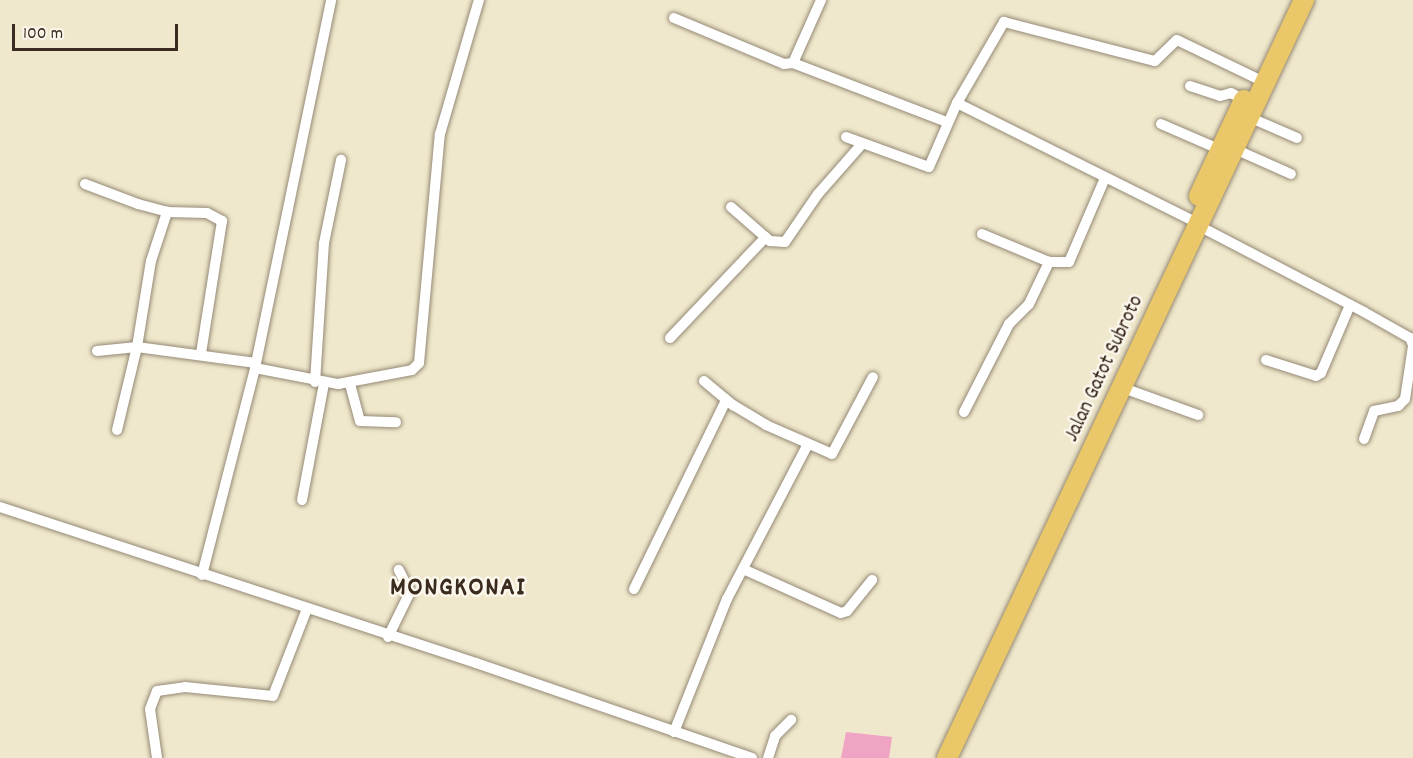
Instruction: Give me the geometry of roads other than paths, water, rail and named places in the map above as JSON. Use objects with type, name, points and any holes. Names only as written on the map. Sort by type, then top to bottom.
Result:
[{"type":"highway","name":"Jalan Gatot Subroto","points":[[1248,109],[1256,78],[1298,1]]},
{"type":"highway","name":"Jalan Gatot Subroto","points":[[947,758],[1123,388],[1298,1]]},
{"type":"highway","name":"Jalan Gatot Subroto","points":[[936,758],[1196,223]]},
{"type":"street","points":[[202,574],[255,366],[331,0]]},
{"type":"street","points":[[97,351],[137,346],[201,353],[320,383],[350,384],[360,378],[412,370],[419,363],[440,134],[479,0]]},
{"type":"street","points":[[793,63],[821,0]]},
{"type":"street","points":[[674,18],[775,61],[793,63],[947,122]]},
{"type":"street","points":[[846,137],[929,167],[947,122],[1005,22],[1155,61],[1161,60],[1170,43],[1177,40],[1256,78]]},
{"type":"street","points":[[1190,86],[1220,96],[1232,93],[1248,109],[1297,138]]},
{"type":"street","points":[[957,103],[1196,223],[1410,338],[1413,346],[1405,399],[1398,406],[1374,411],[1364,439]]},
{"type":"street","points":[[1161,124],[1291,174]]},
{"type":"street","points":[[731,207],[766,237],[778,244],[784,242],[818,194],[862,144]]},
{"type":"street","points":[[302,500],[320,383],[324,243],[341,160]]},
{"type":"street","points":[[982,234],[1049,262],[1061,263],[1073,257],[1105,178]]},
{"type":"street","points":[[85,184],[167,212],[207,213],[222,221],[201,353]]},
{"type":"street","points":[[117,430],[137,346],[151,261],[167,212]]},
{"type":"street","points":[[670,338],[766,237]]},
{"type":"street","points":[[964,412],[1009,324],[1029,303],[1049,262]]},
{"type":"street","points":[[1266,360],[1316,376],[1321,373],[1350,305]]},
{"type":"street","points":[[704,381],[726,400],[807,446],[832,454],[873,377]]},
{"type":"street","points":[[350,384],[360,421],[396,422]]},
{"type":"street","points":[[1123,388],[1198,415]]},
{"type":"street","points":[[634,589],[726,400]]},
{"type":"street","points":[[674,732],[712,633],[807,446]]},
{"type":"street","points":[[0,507],[388,637],[476,663],[746,757]]},
{"type":"street","points":[[743,569],[841,613],[848,611],[873,580]]},
{"type":"street","points":[[388,637],[410,592],[408,582],[399,570]]},
{"type":"street","points":[[158,758],[150,709],[157,691],[185,687],[273,696],[307,609]]},
{"type":"street","points":[[768,758],[775,736],[791,720]]},
{"type":"district","name":"MONGKONAI","points":[[458,589]]}]
